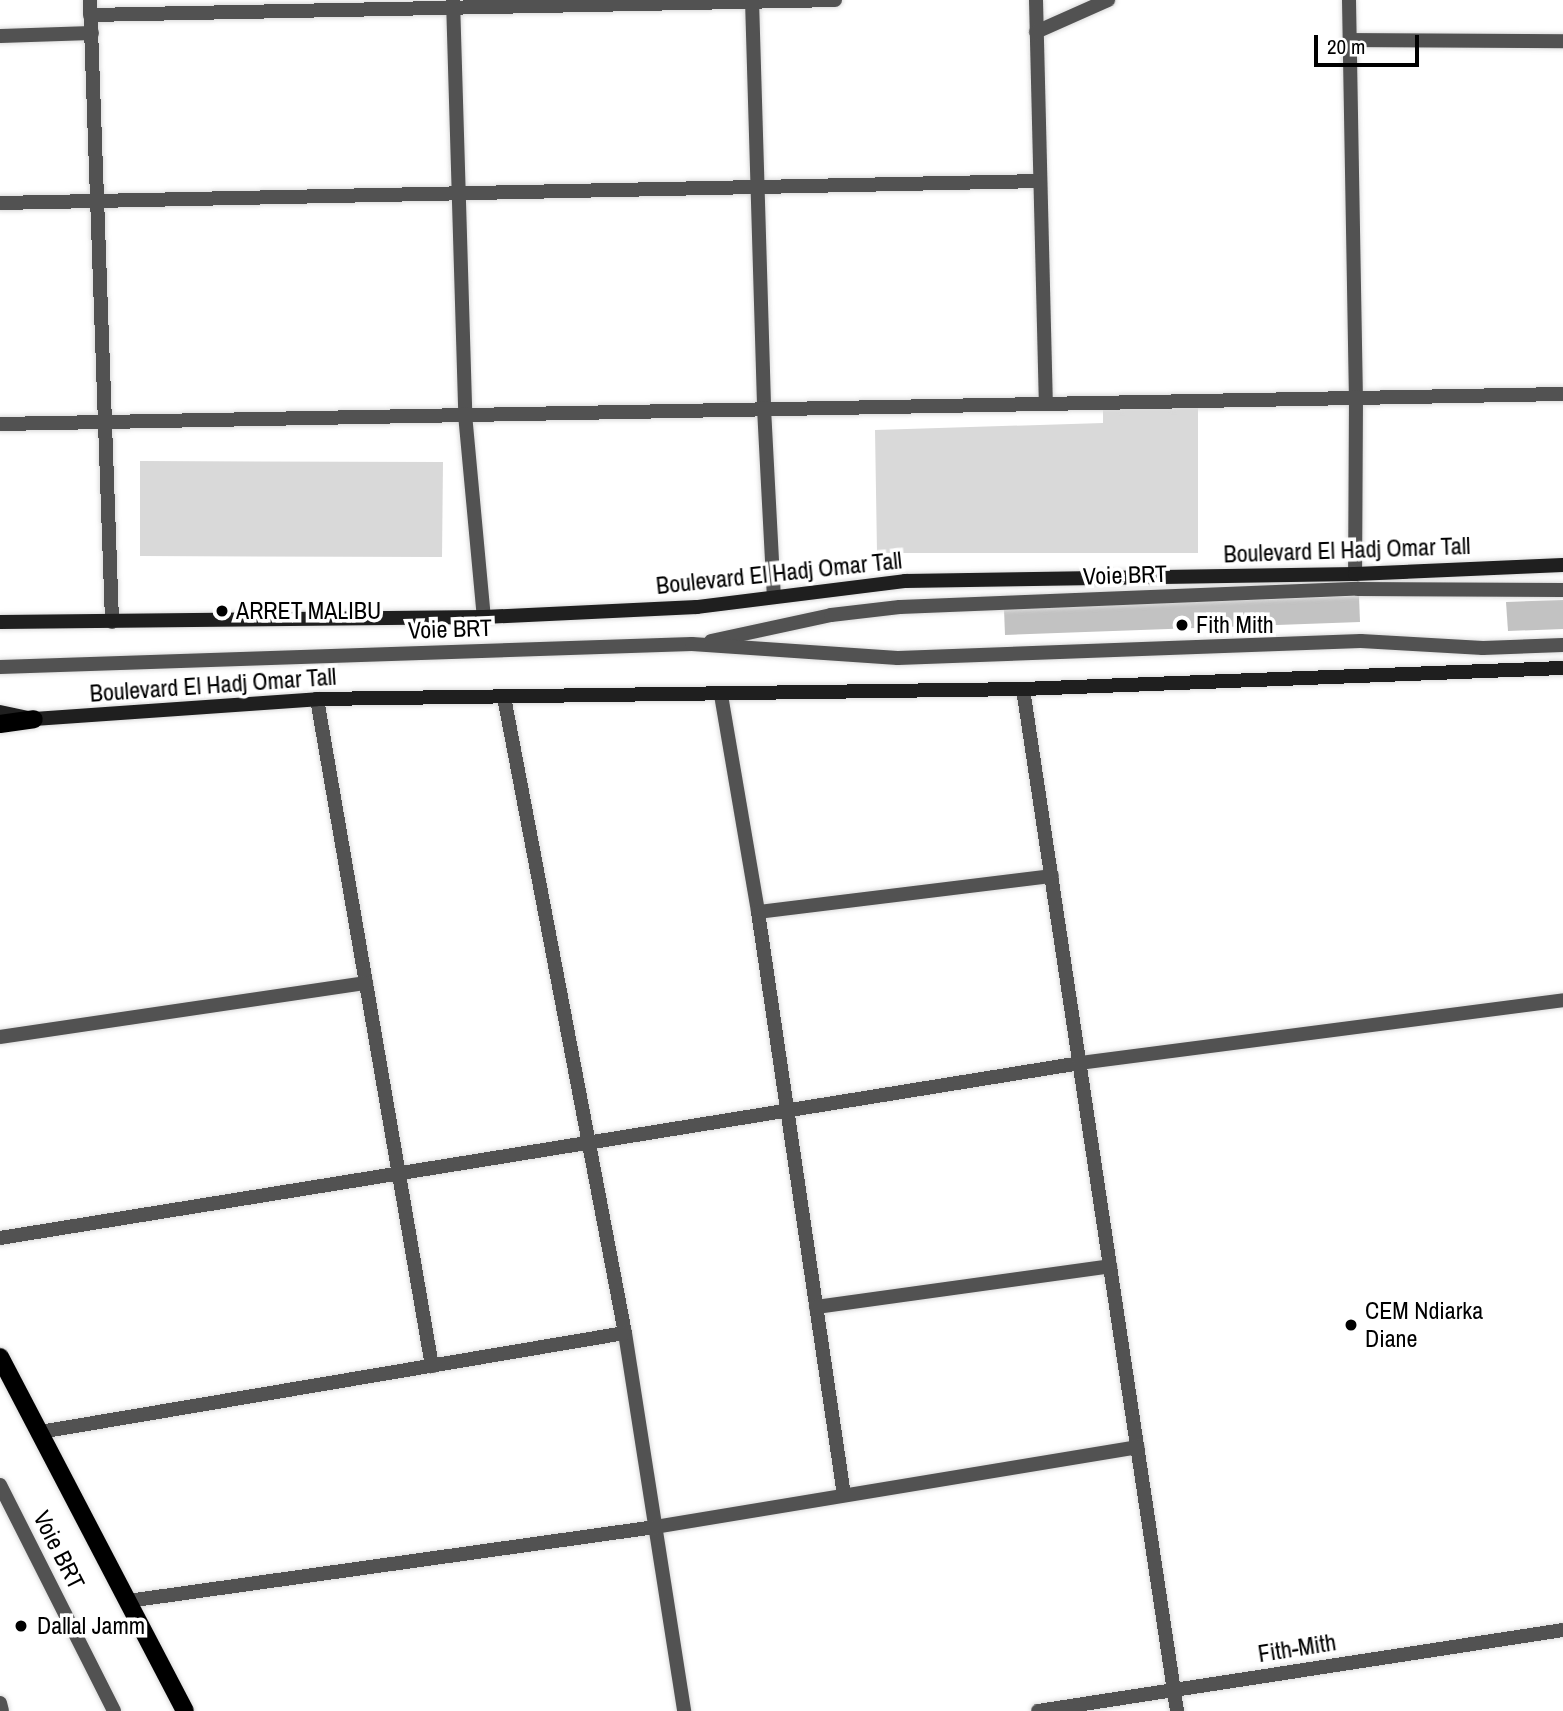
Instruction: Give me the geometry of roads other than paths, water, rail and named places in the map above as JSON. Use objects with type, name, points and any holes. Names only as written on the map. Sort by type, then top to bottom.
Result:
[{"type":"main road","name":"Boulevard El Hadj Omar Tall","points":[[0,622],[484,617],[697,607],[905,581],[1355,574],[1563,565]]},
{"type":"main road","name":"Boulevard El Hadj Omar Tall","points":[[0,712],[34,719],[317,699],[1023,689],[1563,668]]},
{"type":"main road","points":[[0,724],[34,719]]},
{"type":"main road","points":[[0,1357],[185,1711]]},
{"type":"street","points":[[90,0],[103,421],[113,622]]},
{"type":"street","points":[[90,15],[453,4],[835,0]]},
{"type":"street","points":[[1036,0],[1038,181],[1046,403]]},
{"type":"street","points":[[1036,32],[1108,0]]},
{"type":"street","points":[[1349,0],[1356,397],[1355,574]]},
{"type":"street","points":[[752,1],[764,408],[774,597]]},
{"type":"street","points":[[453,4],[465,414],[484,617]]},
{"type":"street","points":[[0,36],[92,33]]},
{"type":"street","points":[[1350,40],[1563,41]]},
{"type":"street","points":[[0,203],[1038,181]]},
{"type":"street","points":[[0,424],[1563,394]]},
{"type":"street","name":"Voie BRT","points":[[692,645],[831,615],[900,607],[1358,589],[1563,590]]},
{"type":"street","name":"Voie BRT","points":[[0,667],[692,645],[898,658],[1361,641],[1483,648],[1563,645]]},
{"type":"street","points":[[1023,689],[1177,1711]]},
{"type":"street","points":[[721,695],[758,912],[844,1495]]},
{"type":"street","points":[[504,697],[625,1333],[684,1711]]},
{"type":"street","points":[[317,699],[432,1366]]},
{"type":"street","points":[[758,912],[1052,876]]},
{"type":"street","points":[[0,1037],[366,983]]},
{"type":"street","points":[[0,1238],[1080,1063],[1563,1000]]},
{"type":"street","points":[[816,1307],[1110,1266]]},
{"type":"street","points":[[40,1432],[625,1333]]},
{"type":"street","points":[[128,1601],[655,1527],[1137,1447]]},
{"type":"street","name":"Voie BRT","points":[[0,1485],[114,1711]]},
{"type":"street","name":"Fith-Mith","points":[[1038,1711],[1563,1630]]},
{"type":"street","points":[[0,1703],[2,1711]]},
{"type":"place","name":"ARRET MALIBU","points":[[222,611]]},
{"type":"place","name":"Fith Mith","points":[[1182,625]]},
{"type":"place","name":"CEM Ndiarka Diane","points":[[1351,1325]]},
{"type":"place","name":"Dallal Jamm","points":[[21,1626]]}]
